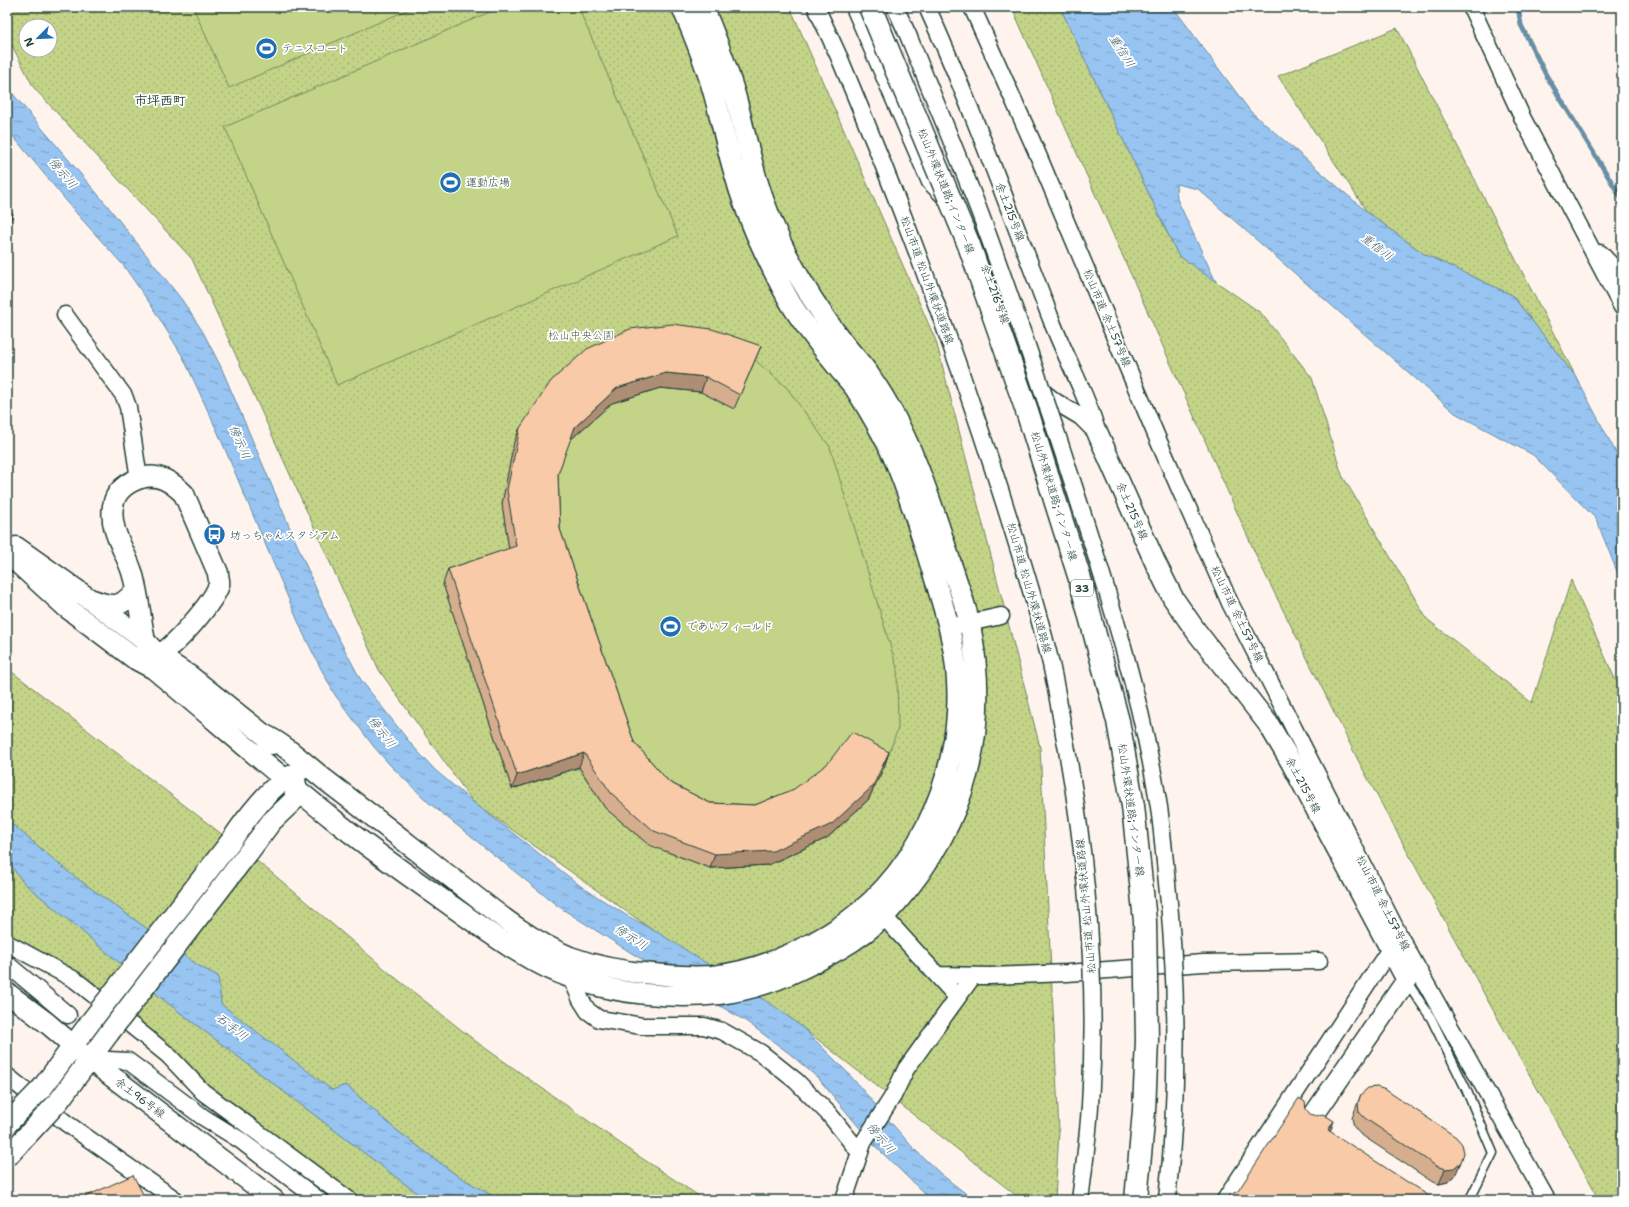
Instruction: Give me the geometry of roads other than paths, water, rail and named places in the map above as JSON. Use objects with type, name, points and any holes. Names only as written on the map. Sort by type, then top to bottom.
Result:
[{"type":"highway","name":"松山外環状道路;インター線","points":[[870,7],[969,245],[1027,411],[1077,571],[1118,721],[1133,806],[1145,921],[1146,1056],[1144,1111],[1136,1200]]},
{"type":"street","points":[[263,734],[279,742],[320,776],[486,905],[538,942],[572,957],[628,973],[680,977],[715,976],[744,970],[770,962],[815,942],[845,924],[872,902],[899,869],[922,836],[940,797],[954,744],[958,712],[957,679],[950,627],[900,472],[882,433],[854,388],[791,304],[755,232],[746,210],[732,166],[713,90],[700,51],[682,7]]},
{"type":"street","points":[[7,542],[88,598],[148,657],[259,757],[292,780],[332,818],[405,874],[522,954],[572,979],[626,992],[684,996],[721,994],[756,987],[785,977],[826,957],[854,940],[885,917],[915,882],[939,846],[958,805],[967,777],[974,748],[977,714],[977,677],[969,622],[918,464],[899,424],[870,376],[842,342],[808,293],[782,245],[764,203],[751,161],[732,84],[703,7]]},
{"type":"street","name":"松山市道 松山外環状道路線","points":[[816,7],[840,59],[883,162],[922,264],[982,432],[1027,576],[1051,665],[1078,819],[1086,884],[1091,960],[1092,1049],[1090,1107],[1080,1200]]},
{"type":"street","name":"余土216号線","points":[[854,7],[930,182],[943,197],[956,204],[965,214],[1023,371],[1030,382],[1056,402],[1081,417],[1098,434]]},
{"type":"street","points":[[895,7],[908,34],[990,240],[1048,406],[1102,574],[1148,745],[1159,809],[1172,925],[1174,969],[1176,1072],[1174,1124],[1167,1200]]},
{"type":"street","name":"余土215号線","points":[[927,7],[977,127],[1054,327],[1093,414],[1098,434],[1155,562],[1173,598],[1196,631],[1269,725],[1413,976]]},
{"type":"street","name":"松山市道 余土57号線","points":[[972,7],[1035,148],[1153,428],[1230,603],[1395,944]]},
{"type":"street","points":[[1471,7],[1524,119],[1622,307]]},
{"type":"street","points":[[1593,250],[1602,255],[1622,278]]},
{"type":"street","points":[[65,315],[124,396],[128,407],[139,479]]},
{"type":"street","points":[[145,477],[162,478],[174,484],[184,494],[218,573],[219,584],[215,593],[187,630],[166,650],[148,657],[132,572],[115,532],[111,517],[113,504],[122,488],[131,481],[145,477]]},
{"type":"street","points":[[7,553],[66,607],[148,657],[190,676]]},
{"type":"street","points":[[88,598],[108,606],[120,604],[136,589]]},
{"type":"street","points":[[950,627],[1001,616]]},
{"type":"street","points":[[7,1157],[58,1102],[108,1033],[271,822],[294,800],[292,780],[285,758],[263,734],[185,671],[181,662],[180,653],[187,630]]},
{"type":"street","points":[[259,757],[269,776],[268,793]]},
{"type":"street","points":[[7,1124],[42,1088],[92,1020],[268,793],[292,780],[320,776]]},
{"type":"street","points":[[271,822],[284,815],[299,810],[314,811],[332,818]]},
{"type":"street","points":[[872,902],[957,997]]},
{"type":"street","points":[[7,943],[74,980],[168,1055],[203,1092],[350,1200]]},
{"type":"street","points":[[1225,1200],[1395,944]]},
{"type":"street","points":[[938,975],[973,976],[1068,973],[1203,963],[1319,960]]},
{"type":"street","points":[[7,964],[68,1015]]},
{"type":"street","points":[[844,1200],[862,1148],[886,1108],[906,1069],[973,976]]},
{"type":"street","points":[[1311,1119],[1413,976],[1547,1200]]},
{"type":"street","points":[[572,979],[581,1000],[588,1011],[599,1019],[642,1026],[704,1026],[722,1031],[761,1053],[796,1081],[862,1148]]},
{"type":"street","name":"余土96号線","points":[[7,993],[47,1023],[89,1059],[274,1200]]},
{"type":"street","points":[[89,1059],[128,1061],[203,1118],[240,1140],[319,1200]]},
{"type":"street","points":[[7,1076],[66,1122],[176,1200]]},
{"type":"lane","points":[[1413,976],[1431,1018],[1466,1088],[1493,1153],[1470,1199]]},
{"type":"water","name":"重信川","points":[[1060,7],[1173,7],[1250,111],[1367,212],[1424,254],[1512,295],[1576,377],[1622,464],[1622,584],[1596,519],[1533,455],[1455,413],[1198,189],[1176,184],[1177,199],[1216,282],[1178,255]]},
{"type":"water","name":"傍示川","points":[[7,87],[106,204],[182,300],[203,332],[221,367],[332,626],[361,680],[411,744],[435,770],[473,802],[582,887],[626,915],[662,935],[777,1008],[803,1028],[847,1072],[914,1149],[942,1175],[974,1200],[931,1200],[873,1144],[818,1078],[790,1054],[747,1022],[633,954],[559,907],[429,803],[389,764],[374,747],[335,695],[303,633],[219,435],[183,357],[151,305],[123,265],[78,215],[7,129]]},
{"type":"water","name":"石手川","points":[[7,820],[71,874],[199,966],[218,976],[221,1004],[332,1090],[346,1085],[395,1129],[455,1174],[499,1200],[426,1200],[165,1001],[23,882],[7,860]]},
{"type":"waterway","points":[[1518,7],[1521,25],[1546,75],[1622,199]]},
{"type":"place","name":"テニスコート","points":[[266,48]]},
{"type":"place","name":"運動広場","points":[[451,182]]},
{"type":"place","name":"坊っちゃんスタジアム","points":[[214,535]]},
{"type":"place","name":"であいフィールド","points":[[671,626]]},
{"type":"district","name":"市坪西町","points":[[160,100]]},
{"type":"park label","name":"松山中央公園","points":[[581,335]]}]
